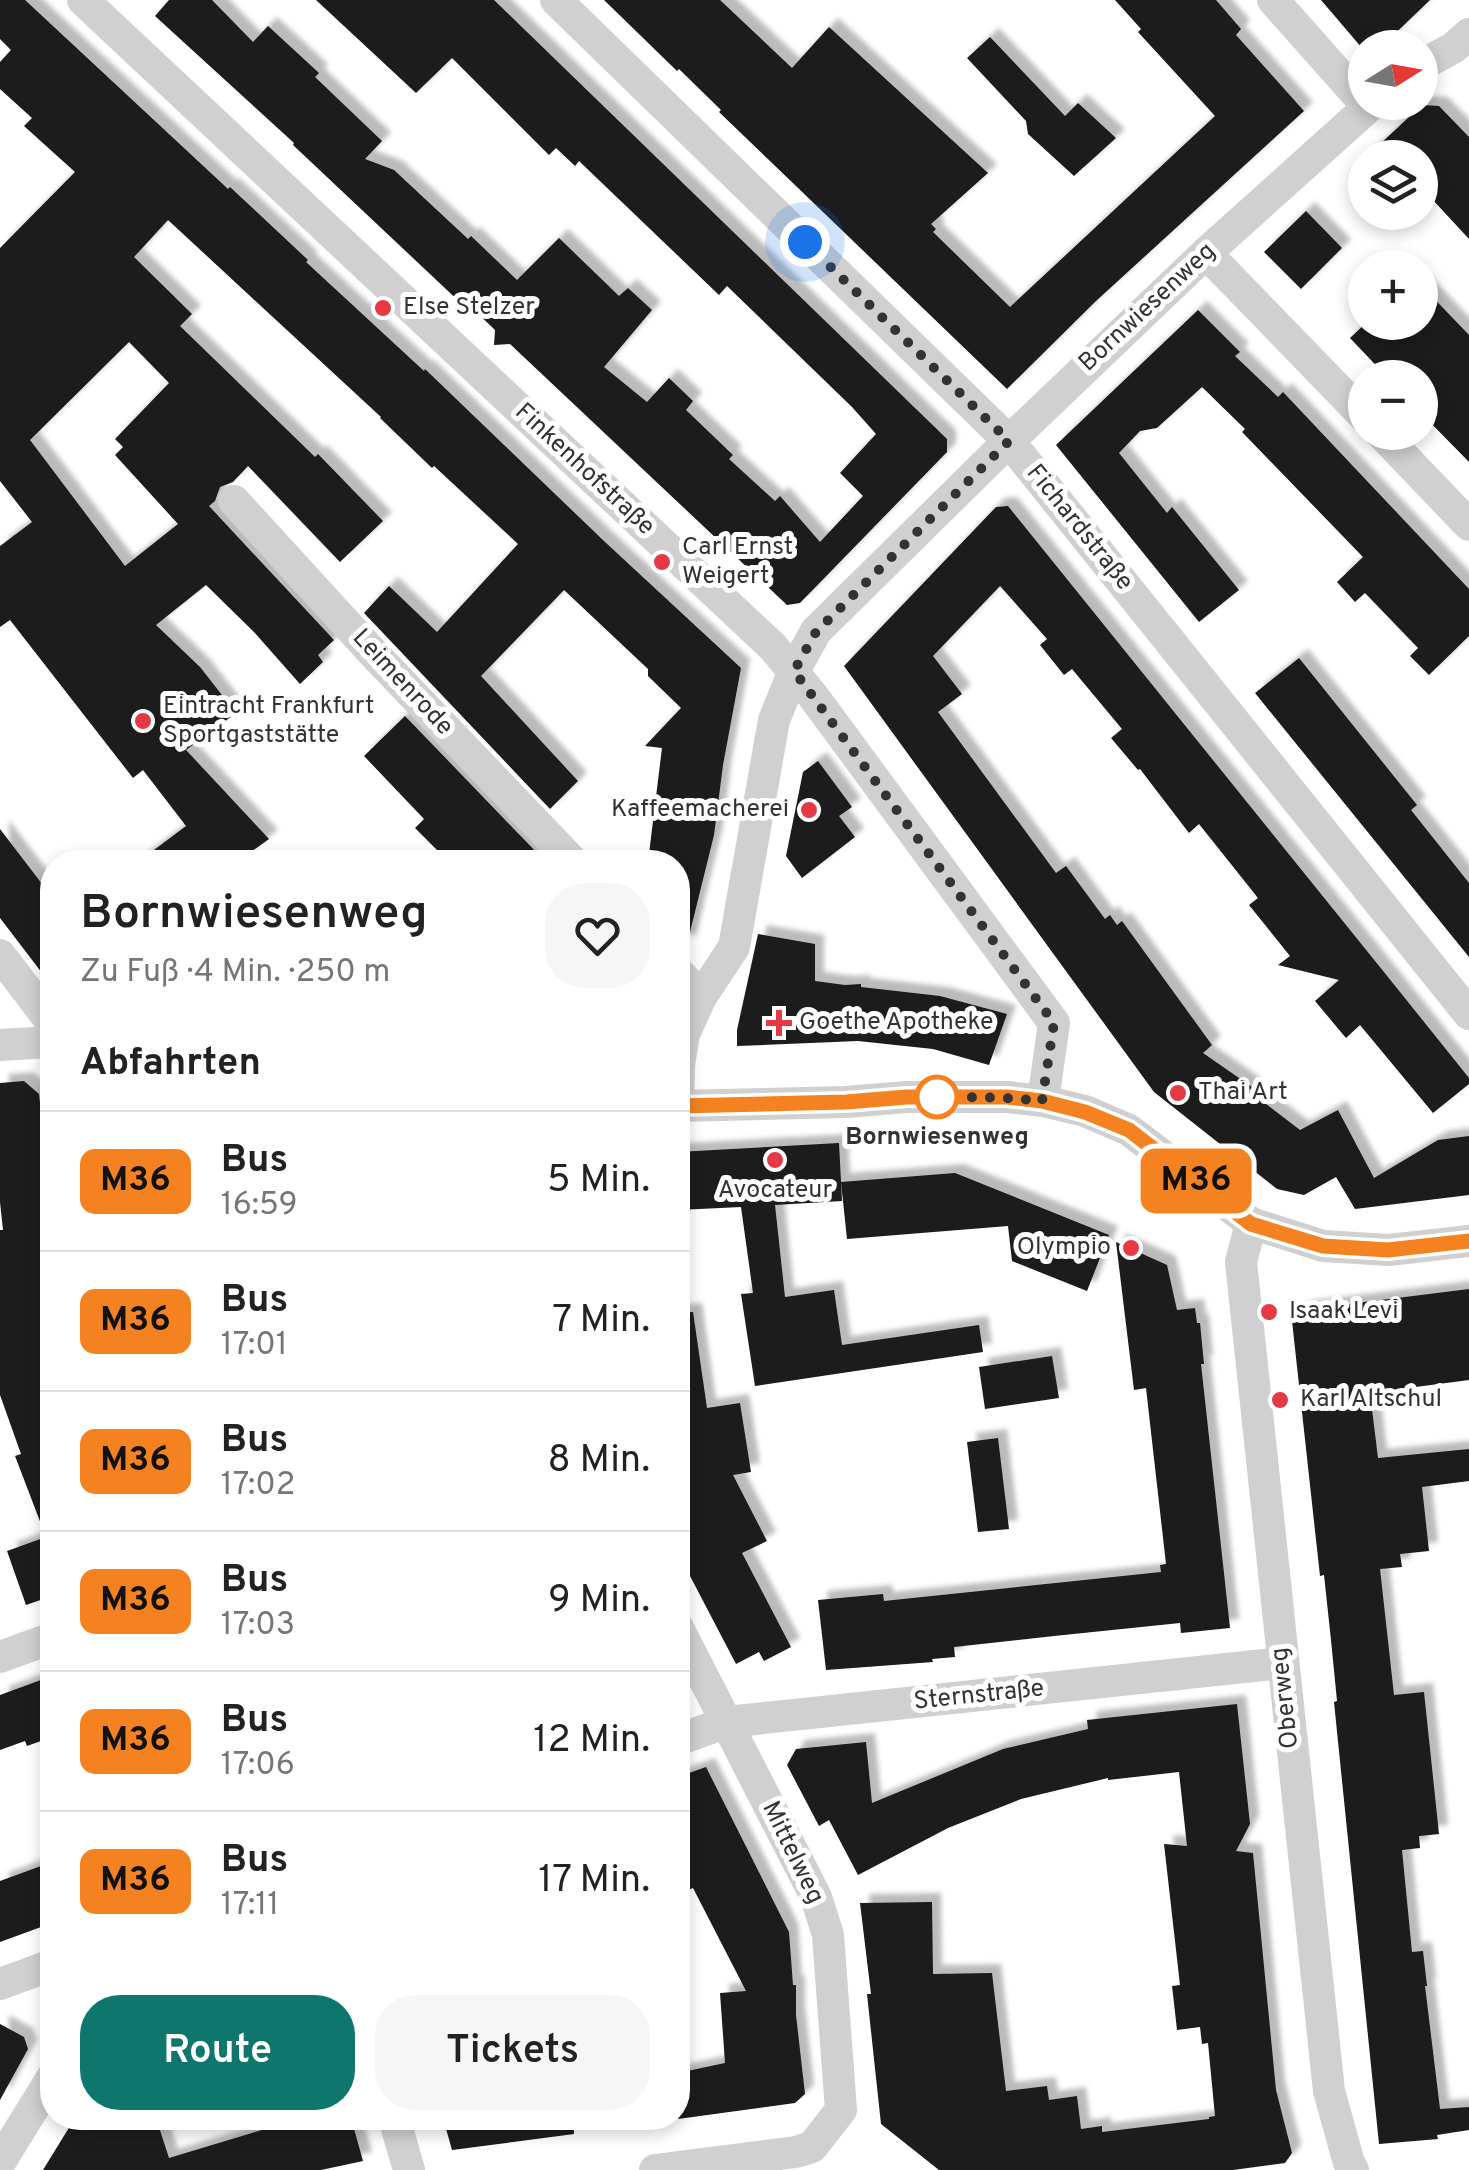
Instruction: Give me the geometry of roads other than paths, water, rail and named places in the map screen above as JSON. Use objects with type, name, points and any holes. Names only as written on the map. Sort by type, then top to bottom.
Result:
[{"type":"street","name":"Finkenhofstraße","points":[[83,0],[773,647],[794,671],[1054,1023],[1042,1101]]},
{"type":"street","name":"Fichardstraße","points":[[556,0],[1009,441],[1469,1014]]},
{"type":"street","points":[[1273,0],[1348,80]]},
{"type":"street","points":[[1438,59],[1464,49]]},
{"type":"street","name":"Bornwiesenweg","points":[[690,1021],[734,947],[774,720],[794,671],[816,632],[1206,253],[1354,120]]},
{"type":"street","points":[[1206,253],[1348,400]]},
{"type":"street","points":[[1397,450],[1469,525]]},
{"type":"street","name":"Leimenrode","points":[[234,501],[562,850]]},
{"type":"street","points":[[0,955],[40,1007]]},
{"type":"street","points":[[690,985],[701,997]]},
{"type":"street","points":[[0,1045],[40,1043]]},
{"type":"street","points":[[690,1106],[907,1097],[1042,1101],[1085,1112],[1129,1130],[1251,1224],[1323,1246],[1388,1250],[1469,1241]]},
{"type":"street","name":"Oberweg","points":[[1251,1224],[1241,1262],[1282,1663],[1329,2090],[1354,2170]]},
{"type":"street","points":[[0,1657],[40,1642]]},
{"type":"street","name":"Mittelweg","points":[[655,2170],[812,2147],[841,2110],[828,1934],[816,1897],[690,1651]]},
{"type":"street","name":"Sternstraße","points":[[690,1736],[727,1722],[1282,1663]]},
{"type":"street","points":[[0,1984],[40,1970]]},
{"type":"street","points":[[0,2162],[40,2097]]},
{"type":"street","points":[[398,2130],[410,2170]]},
{"type":"place","name":"Else Stelzer","points":[[383,308]]},
{"type":"place","name":"Carl Ernst Weigert","points":[[662,562]]},
{"type":"place","name":"Eintracht Frankfurt Sportgaststätte","points":[[143,721]]},
{"type":"place","name":"Kaffeemacherei","points":[[809,810]]},
{"type":"place","name":"Goethe Apotheke","points":[[779,1023]]},
{"type":"place","name":"Thai Art","points":[[1178,1093]]},
{"type":"place","name":"Bornwiesenweg","points":[[937,1097]]},
{"type":"place","name":"Avocateur","points":[[775,1160]]},
{"type":"place","name":"Olympio","points":[[1131,1248]]},
{"type":"place","name":"Isaak Levi","points":[[1269,1312]]},
{"type":"place","name":"Karl Altschul","points":[[1280,1400]]}]
